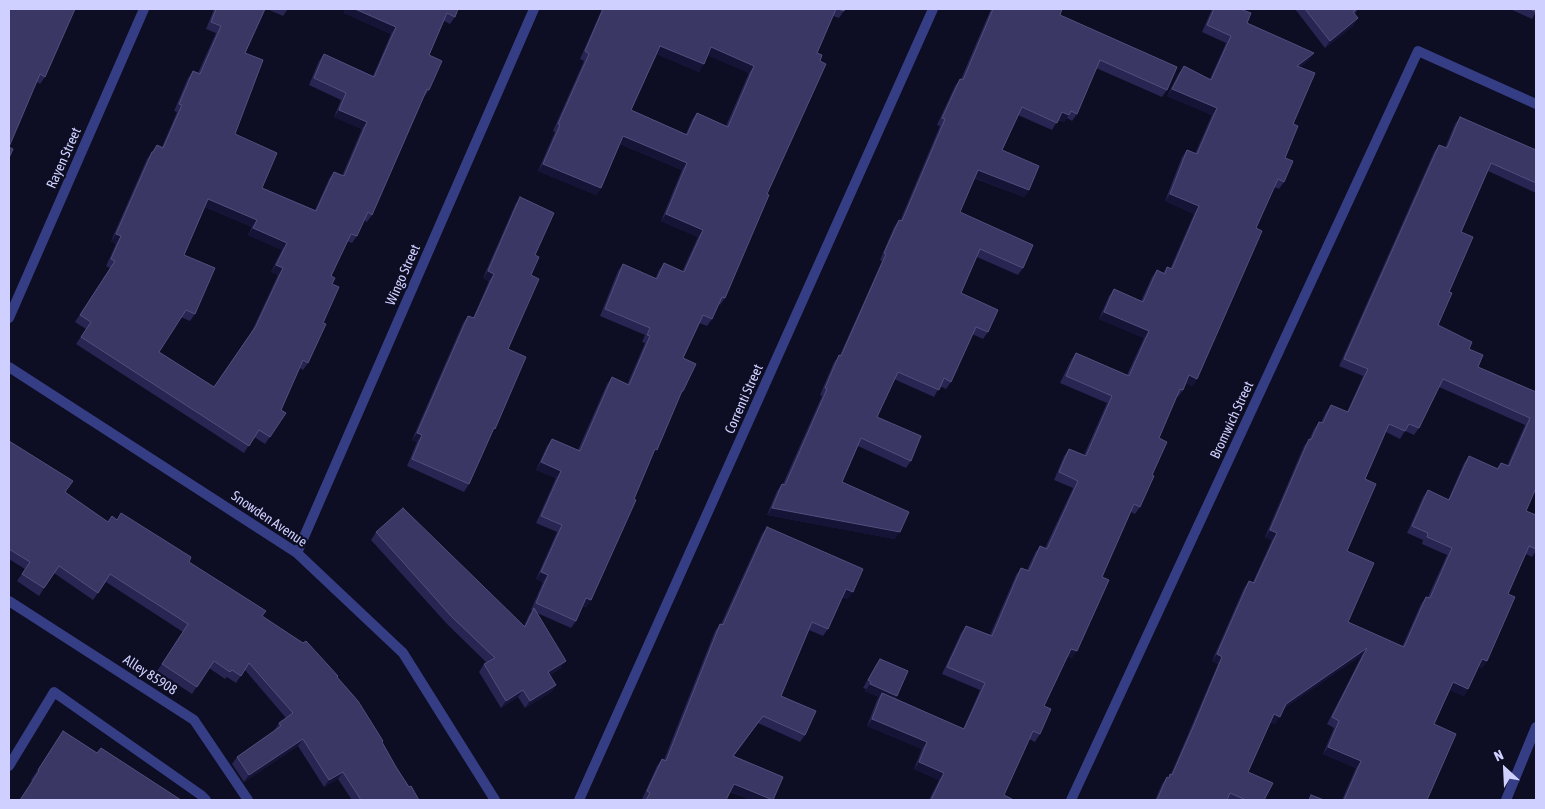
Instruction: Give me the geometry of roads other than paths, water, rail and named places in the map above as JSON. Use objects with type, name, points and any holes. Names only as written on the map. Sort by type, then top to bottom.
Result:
[{"type":"street","name":"Rayen Street","points":[[9,318],[144,9]]},
{"type":"street","name":"Wingo Street","points":[[297,553],[534,9]]},
{"type":"street","name":"Correnti Street","points":[[579,800],[933,9]]},
{"type":"street","name":"Bromwich Street","points":[[1071,800],[1418,50],[1536,104]]},
{"type":"street","name":"Snowden Avenue","points":[[9,367],[297,553],[403,653],[495,800]]},
{"type":"street","name":"Alley 85908","points":[[9,601],[194,720],[248,800]]},
{"type":"street","points":[[9,766],[54,692],[202,794],[206,800]]},
{"type":"street","points":[[1506,800],[1536,727]]}]
